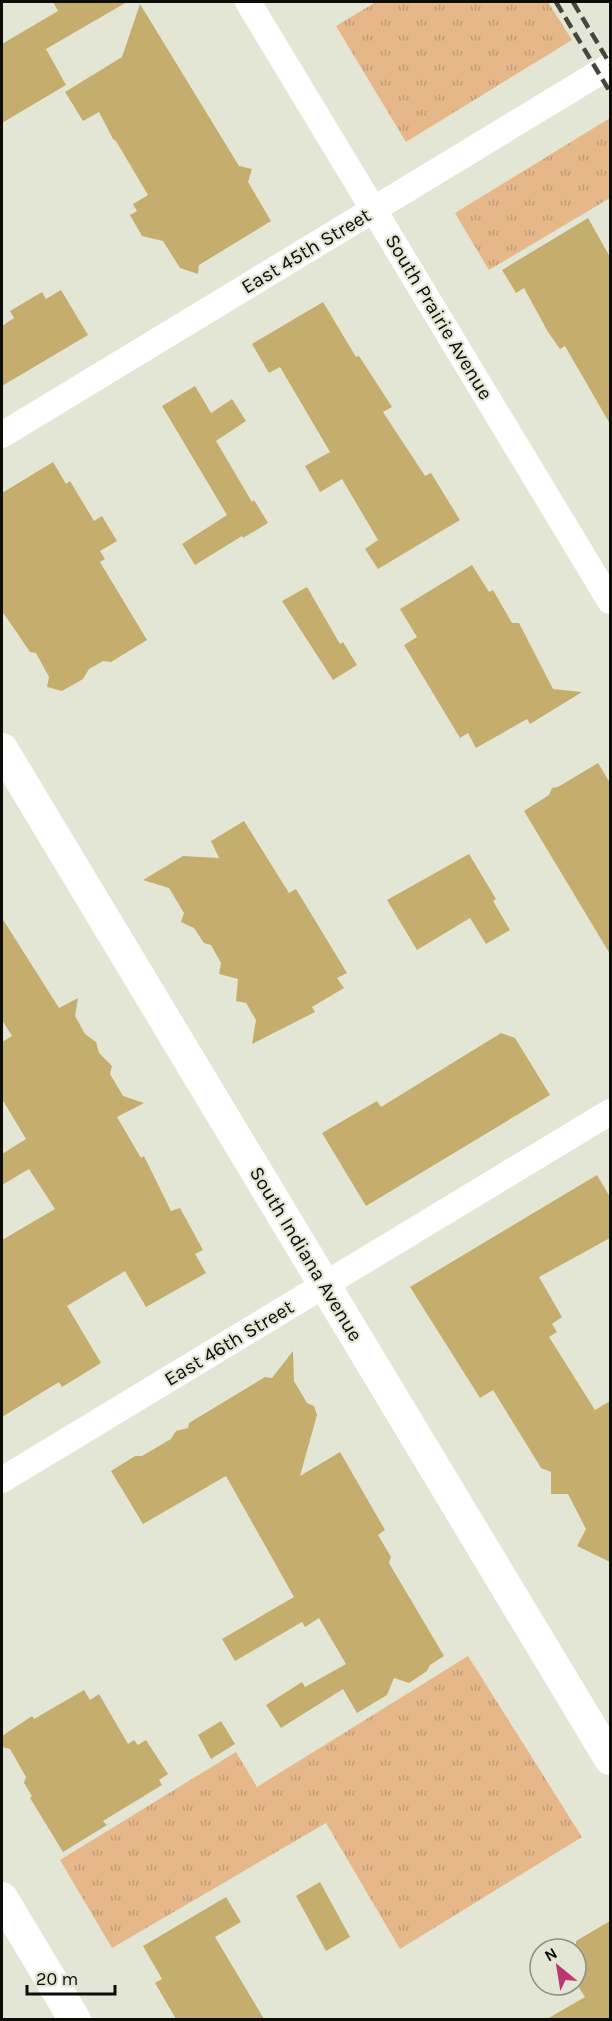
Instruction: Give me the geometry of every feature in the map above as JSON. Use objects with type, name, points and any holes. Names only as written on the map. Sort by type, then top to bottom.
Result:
[{"type":"street","name":"South Prairie Avenue","points":[[248,2],[610,601]]},
{"type":"street","name":"East 45th Street","points":[[2,435],[610,66]]},
{"type":"street","name":"South Indiana Avenue","points":[[2,749],[610,1759]]},
{"type":"street","name":"East 46th Street","points":[[2,1480],[610,1112]]},
{"type":"street","points":[[2,1898],[75,2019]]},
{"type":"green space","points":[[376,2],[548,2],[572,40],[406,142],[336,26]]},
{"type":"green space","points":[[610,118],[610,198],[489,270],[455,213]]},
{"type":"green space","points":[[468,1656],[582,1837],[400,1949],[326,1823],[112,1948],[60,1860],[236,1752],[257,1787]]},
{"type":"building","points":[[53,2],[127,2],[46,49],[66,85],[2,123],[2,44],[58,11]]},
{"type":"building","points":[[140,4],[239,166],[252,169],[248,182],[271,221],[199,265],[198,274],[180,268],[163,241],[142,236],[130,215],[137,211],[133,204],[148,195],[99,112],[83,121],[65,92],[122,57]]},
{"type":"building","points":[[588,218],[610,257],[610,424],[565,346],[560,349],[524,288],[516,293],[502,270]]},
{"type":"building","points":[[61,290],[88,335],[2,386],[2,326],[14,318],[10,311],[42,292],[46,299]]},
{"type":"building","points":[[323,302],[356,357],[359,356],[392,407],[383,412],[425,476],[431,473],[460,520],[378,569],[365,549],[378,540],[342,479],[320,492],[305,466],[330,452],[280,367],[269,373],[252,344]]},
{"type":"building","points":[[195,386],[211,413],[232,399],[246,421],[216,441],[252,502],[254,500],[268,523],[195,565],[182,544],[227,515],[162,406]]},
{"type":"building","points":[[53,462],[66,484],[70,481],[94,521],[102,516],[117,541],[100,551],[105,559],[100,562],[147,640],[111,662],[103,661],[89,669],[83,679],[62,691],[47,687],[49,677],[36,653],[30,652],[2,611],[2,493]]},
{"type":"building","points":[[472,565],[489,592],[493,590],[512,623],[519,623],[553,689],[582,692],[530,724],[527,719],[476,748],[468,733],[460,738],[404,645],[417,637],[400,609]]},
{"type":"building","points":[[307,587],[340,644],[343,642],[357,665],[333,680],[282,601]]},
{"type":"building","points":[[598,763],[610,783],[610,954],[524,811],[549,795],[552,788],[558,787]]},
{"type":"building","points":[[244,821],[289,893],[296,889],[347,973],[337,978],[344,988],[312,1007],[315,1012],[252,1044],[256,1020],[246,1003],[236,1001],[238,979],[219,974],[221,963],[211,945],[204,943],[194,928],[181,922],[184,913],[169,888],[143,880],[183,856],[219,858],[211,841]]},
{"type":"building","points":[[469,854],[496,899],[493,901],[510,930],[486,944],[470,918],[417,950],[387,900]]},
{"type":"building","points":[[2,918],[59,1008],[78,998],[75,1016],[85,1034],[96,1042],[99,1053],[112,1066],[110,1074],[123,1096],[144,1103],[117,1117],[141,1158],[144,1156],[171,1211],[180,1208],[203,1250],[195,1254],[206,1273],[146,1307],[125,1271],[67,1306],[101,1363],[62,1387],[59,1382],[2,1417],[2,1240],[55,1209],[29,1169],[2,1185],[2,1154],[26,1139],[2,1099],[2,1042],[12,1036],[2,1020]]},
{"type":"building","points":[[501,1033],[515,1038],[550,1095],[366,1206],[322,1133],[377,1101],[381,1107]]},
{"type":"building","points":[[597,1175],[610,1197],[610,1238],[539,1277],[562,1317],[552,1324],[557,1332],[549,1337],[595,1410],[610,1401],[610,1562],[577,1546],[586,1529],[568,1494],[551,1494],[551,1472],[541,1468],[493,1390],[480,1398],[410,1287]]},
{"type":"building","points":[[293,1351],[294,1381],[307,1403],[314,1406],[317,1415],[300,1476],[340,1452],[385,1530],[378,1535],[391,1557],[389,1563],[444,1656],[409,1683],[394,1678],[387,1695],[357,1713],[343,1689],[281,1728],[266,1705],[302,1682],[305,1687],[346,1664],[319,1618],[305,1627],[302,1622],[235,1661],[222,1639],[294,1597],[226,1476],[143,1524],[111,1471],[135,1456],[142,1456],[171,1439],[176,1431],[188,1428],[189,1423],[265,1377],[272,1378]]},
{"type":"building","points":[[84,1690],[90,1700],[99,1694],[128,1744],[134,1740],[138,1745],[146,1740],[168,1774],[159,1780],[162,1785],[103,1821],[107,1825],[63,1852],[30,1798],[32,1796],[24,1783],[26,1777],[10,1749],[2,1747],[2,1736],[32,1716],[34,1719]]},
{"type":"building","points":[[221,1721],[235,1744],[211,1759],[198,1735]]},
{"type":"building","points":[[320,1882],[350,1937],[326,1951],[296,1896]]},
{"type":"building","points":[[226,1897],[241,1922],[215,1937],[264,2019],[176,2019],[155,1983],[162,1979],[143,1946]]},
{"type":"building","points":[[610,1921],[610,2019],[547,2019],[588,1997],[588,1937],[583,1937]]},
{"type":"railway","points":[[556,2],[610,92]]},
{"type":"railway","points":[[573,2],[610,64]]}]
